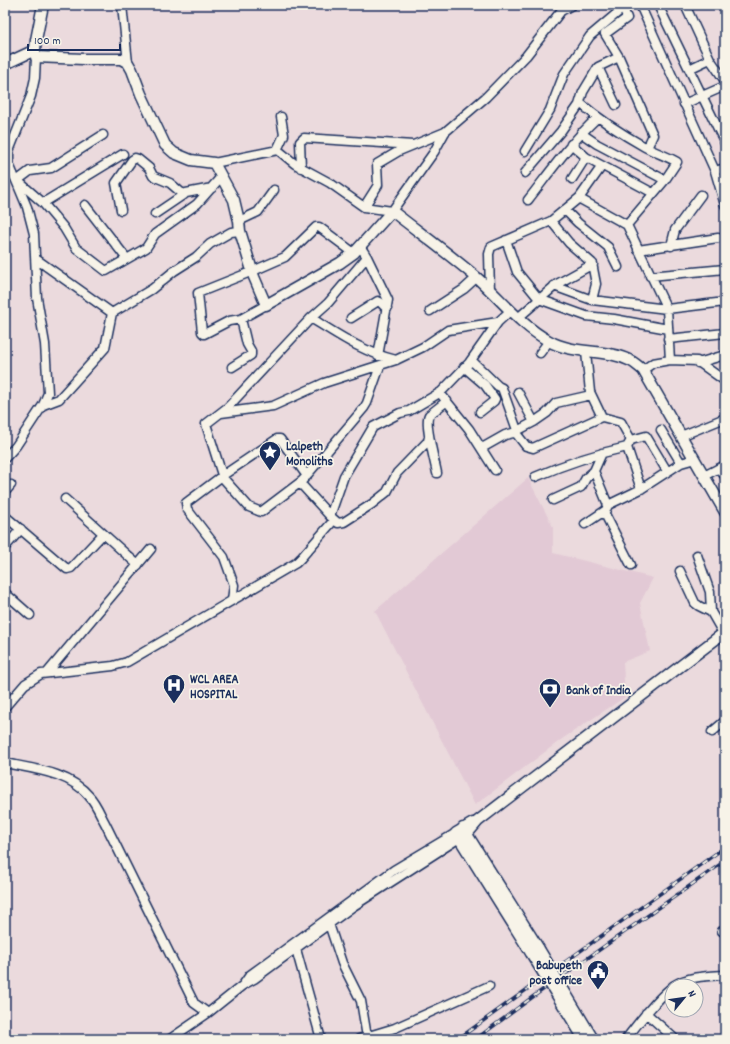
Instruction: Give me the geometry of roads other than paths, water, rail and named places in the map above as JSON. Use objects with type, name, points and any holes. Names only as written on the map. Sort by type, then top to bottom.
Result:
[{"type":"main road","points":[[36,53],[43,5]]},
{"type":"main road","points":[[5,64],[36,53],[83,59],[121,59],[128,62],[165,145],[174,153],[191,160],[214,163],[234,200],[239,226],[253,271],[266,305],[333,266],[357,249],[392,211],[476,278],[518,318],[549,341],[562,347],[586,352],[613,355],[632,361],[643,370],[725,512]]},
{"type":"main road","points":[[593,1039],[535,951],[461,833],[724,632]]},
{"type":"main road","points":[[535,951],[584,1039]]},
{"type":"street","points":[[122,5],[128,62]]},
{"type":"street","points":[[214,163],[277,150],[301,168],[330,183],[364,207],[392,211],[434,152],[446,132],[486,97],[526,56],[561,12],[572,5]]},
{"type":"street","points":[[640,5],[715,171],[725,205]]},
{"type":"street","points":[[658,5],[725,143]]},
{"type":"street","points":[[686,5],[710,59],[725,81]]},
{"type":"street","points":[[525,151],[550,110],[563,75],[590,36],[602,27],[623,6],[627,18],[606,34],[619,57],[653,135],[647,148]]},
{"type":"street","points":[[5,458],[16,446],[43,405],[48,393],[45,344],[37,298],[36,259],[31,219],[9,164],[9,151],[31,96],[35,78],[36,53]]},
{"type":"street","points":[[525,173],[561,131],[580,103],[583,92],[598,67],[619,57]]},
{"type":"street","points":[[689,70],[710,59]]},
{"type":"street","points":[[598,67],[616,105]]},
{"type":"street","points":[[684,104],[725,86]]},
{"type":"street","points":[[580,103],[597,118],[647,148],[677,162],[665,180],[627,225]]},
{"type":"street","points":[[277,150],[284,135],[281,117]]},
{"type":"street","points":[[528,200],[571,144],[597,118]]},
{"type":"street","points":[[364,207],[378,185],[377,164],[399,151],[446,132]]},
{"type":"street","points":[[581,133],[597,144],[665,180]]},
{"type":"street","points":[[16,179],[30,171],[51,168],[103,135]]},
{"type":"street","points":[[301,168],[300,142],[304,138],[413,145]]},
{"type":"street","points":[[571,144],[586,157],[653,193]]},
{"type":"street","points":[[43,203],[123,154]]},
{"type":"street","points":[[572,179],[586,157]]},
{"type":"street","points":[[121,210],[116,182],[135,158],[149,168],[153,176],[170,183],[184,194]]},
{"type":"street","points":[[490,291],[489,250],[494,245],[551,221],[579,198],[602,166]]},
{"type":"street","points":[[715,171],[725,168]]},
{"type":"street","points":[[16,179],[43,203],[64,228],[76,248],[104,271],[109,270],[148,246],[156,233],[197,204],[221,177]]},
{"type":"street","points":[[154,214],[184,194],[212,188]]},
{"type":"street","points":[[43,405],[60,399],[105,348],[112,313],[152,289],[174,271],[196,257],[210,244],[231,232],[258,212],[274,190]]},
{"type":"street","points":[[671,246],[675,230],[701,195]]},
{"type":"street","points":[[579,198],[627,225],[667,309],[670,360]]},
{"type":"street","points":[[85,205],[127,259]]},
{"type":"street","points":[[565,210],[578,223],[608,247],[618,267]]},
{"type":"street","points":[[551,221],[569,243],[593,264],[596,284],[592,300]]},
{"type":"street","points":[[266,305],[242,319],[229,321],[204,334],[202,333],[198,293],[253,271],[284,256],[318,227],[357,249],[367,257],[388,300],[378,356]]},
{"type":"street","points":[[638,250],[718,238]]},
{"type":"street","points":[[506,240],[514,267],[539,299],[586,316],[668,329]]},
{"type":"street","points":[[367,257],[328,303],[311,318],[233,401],[206,424],[222,476],[249,507],[261,512],[307,476],[366,406],[380,366]]},
{"type":"street","points":[[36,259],[112,313]]},
{"type":"street","points":[[518,318],[558,282],[593,264]]},
{"type":"street","points":[[650,276],[725,269]]},
{"type":"street","points":[[430,311],[464,289],[476,278]]},
{"type":"street","points":[[554,286],[592,300],[667,309],[725,302]]},
{"type":"street","points":[[351,318],[378,301],[387,309]]},
{"type":"street","points":[[5,707],[25,684],[41,674],[48,672],[113,666],[127,662],[299,560],[332,518],[344,476],[373,427],[400,413],[409,411],[441,391],[471,360],[498,322],[510,311]]},
{"type":"street","points":[[311,318],[351,343],[378,356],[396,360]]},
{"type":"street","points":[[232,367],[251,355],[251,351],[247,344],[242,319]]},
{"type":"street","points":[[220,413],[273,406],[324,384],[396,360],[420,348],[448,330],[498,322]]},
{"type":"street","points":[[668,339],[725,333]]},
{"type":"street","points":[[540,353],[549,341]]},
{"type":"street","points":[[586,352],[590,391],[602,417]]},
{"type":"street","points":[[698,363],[725,355]]},
{"type":"street","points":[[471,360],[502,388],[512,433],[529,448],[533,448],[602,417],[621,422],[642,489]]},
{"type":"street","points":[[643,370],[653,363],[670,360],[697,361],[725,381]]},
{"type":"street","points":[[464,367],[485,384],[495,399],[480,412]]},
{"type":"street","points":[[441,391],[482,448],[495,470]]},
{"type":"street","points":[[518,392],[534,422]]},
{"type":"street","points":[[482,448],[534,422],[547,413],[556,403],[592,395]]},
{"type":"street","points":[[437,473],[427,421],[428,417],[447,401]]},
{"type":"street","points":[[681,436],[725,418]]},
{"type":"street","points":[[661,430],[680,464]]},
{"type":"street","points":[[535,477],[563,465],[629,444],[646,436],[667,471]]},
{"type":"street","points":[[300,483],[332,518],[338,523],[344,522],[372,504],[387,492],[397,473],[428,441],[429,437]]},
{"type":"street","points":[[232,600],[234,586],[224,557],[187,509],[186,506],[188,501],[222,476],[278,439],[307,476]]},
{"type":"street","points":[[554,500],[581,487],[586,478],[594,471],[602,453]]},
{"type":"street","points":[[585,524],[606,508],[642,489],[667,471],[680,464],[695,459]]},
{"type":"street","points":[[704,476],[722,467],[725,476]]},
{"type":"street","points":[[594,471],[606,508],[631,565]]},
{"type":"street","points":[[5,492],[11,485]]},
{"type":"street","points":[[64,499],[138,565]]},
{"type":"street","points":[[5,516],[69,569],[103,534]]},
{"type":"street","points":[[5,547],[21,529]]},
{"type":"street","points":[[48,672],[151,549]]},
{"type":"street","points":[[697,555],[710,592],[711,612],[724,632]]},
{"type":"street","points":[[680,571],[697,605],[711,612]]},
{"type":"street","points":[[6,595],[30,615]]},
{"type":"street","points":[[712,732],[725,721]]},
{"type":"street","points":[[5,763],[67,778],[77,784],[90,797],[105,822],[194,1003],[208,1014]]},
{"type":"street","points":[[242,986],[250,975],[394,870],[461,833]]},
{"type":"street","points":[[170,1039],[208,1014],[242,986],[296,949],[352,907],[461,833]]},
{"type":"street","points":[[329,924],[342,963],[361,1001],[363,1038],[395,1028],[489,986]]},
{"type":"street","points":[[296,949],[321,1039]]},
{"type":"street","points":[[693,978],[725,975]]},
{"type":"street","points":[[626,1039],[646,1013],[664,993]]},
{"type":"street","points":[[646,1013],[675,1039]]},
{"type":"railway","points":[[458,1039],[725,847]]},
{"type":"railway","points":[[476,1039],[534,996],[725,861]]},
{"type":"place","name":"Lalpeth Monoliths","points":[[270,472]]},
{"type":"place","name":"WCL AREA HOSPITAL","points":[[174,704]]},
{"type":"place","name":"Bank of India","points":[[550,708]]},
{"type":"place","name":"Babupeth post office","points":[[598,990]]}]
